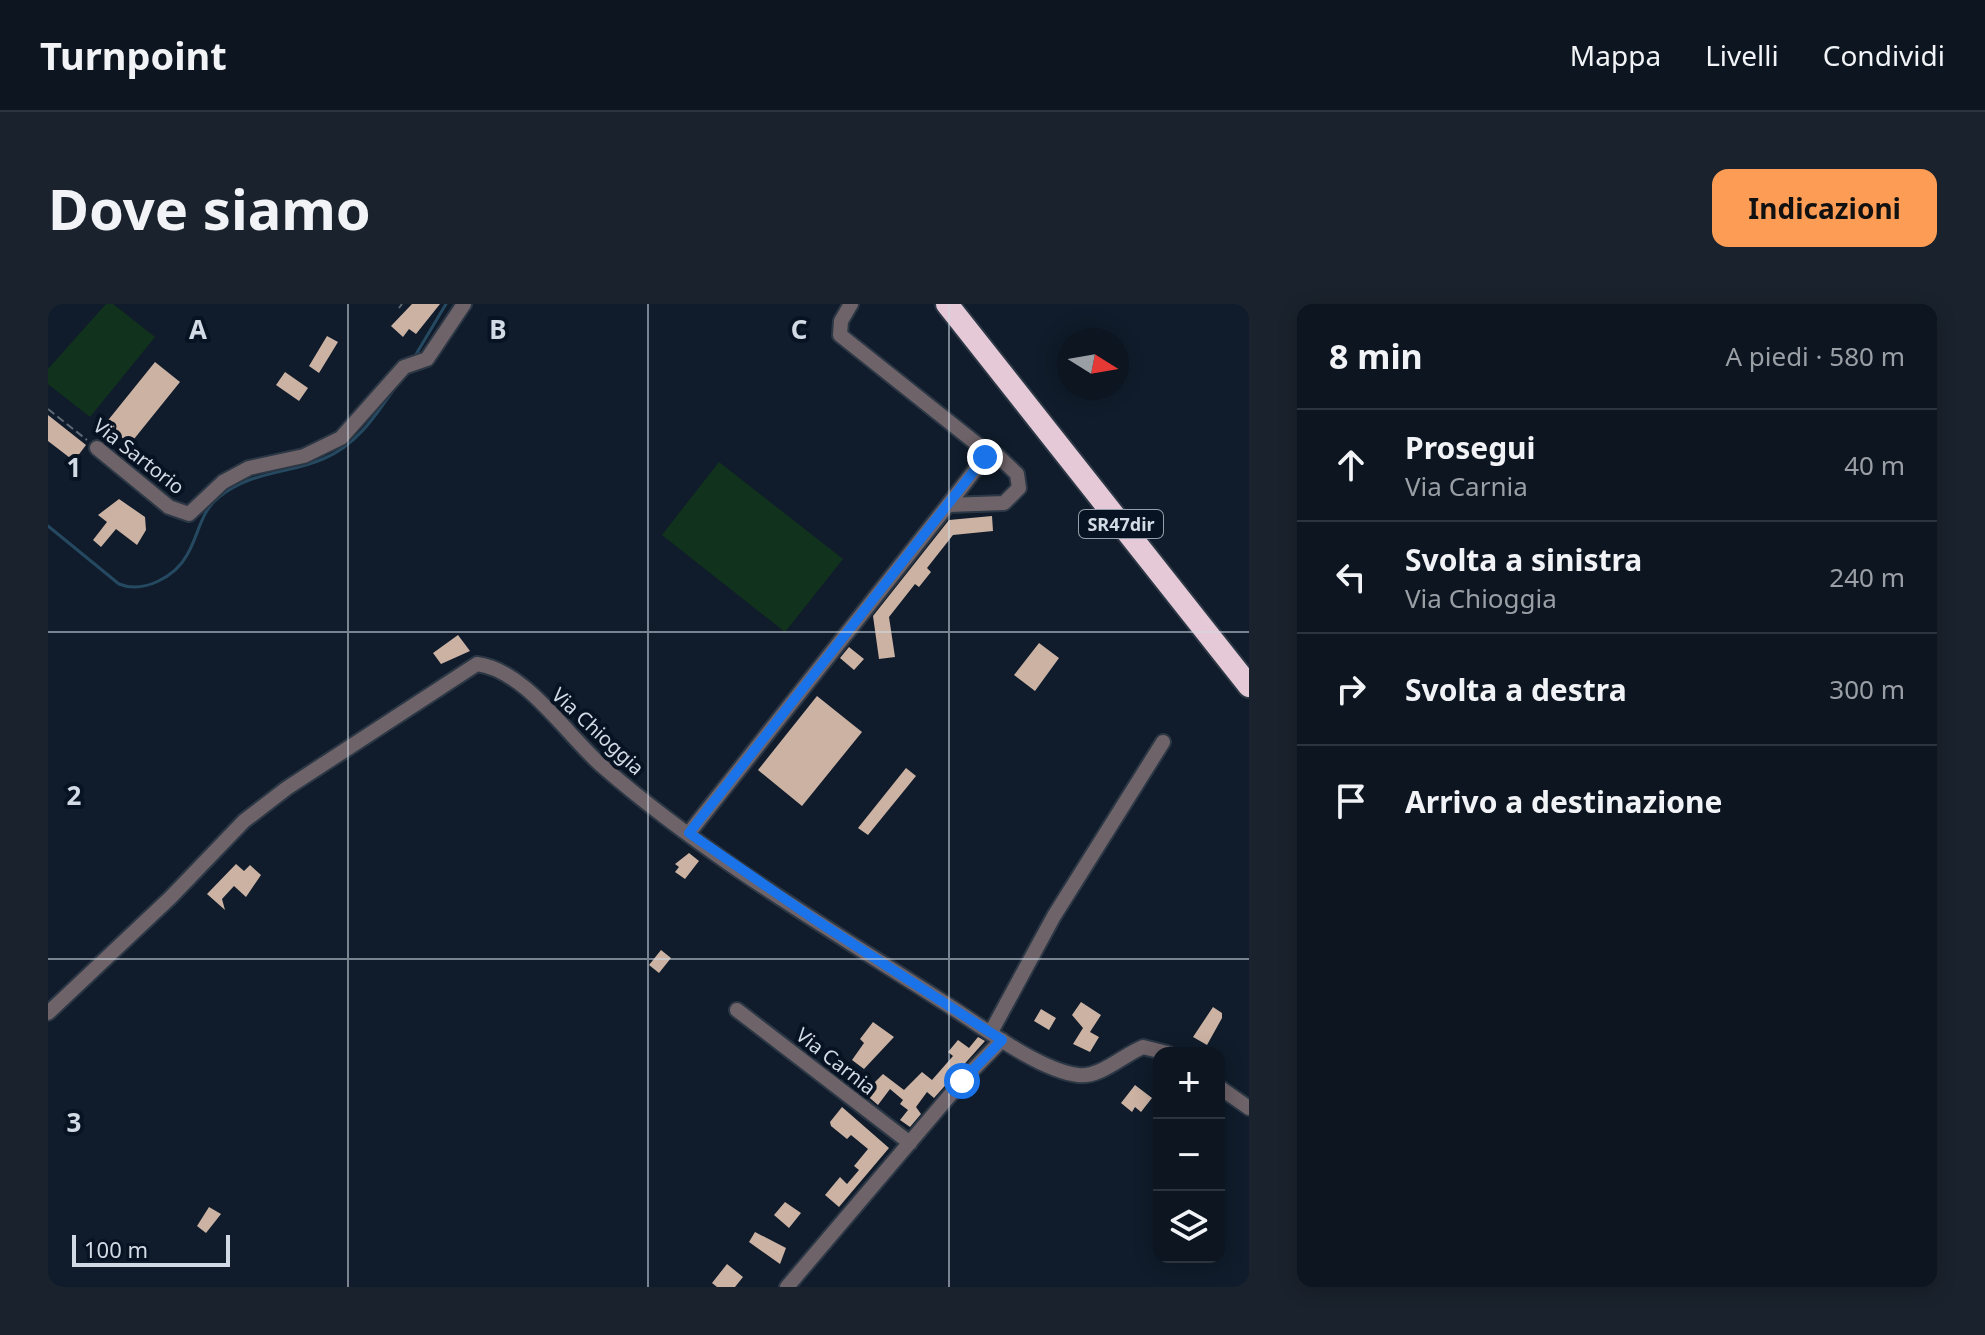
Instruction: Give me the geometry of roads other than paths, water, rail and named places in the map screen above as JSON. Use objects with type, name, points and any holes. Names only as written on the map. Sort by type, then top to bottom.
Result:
[{"type":"highway","points":[[937,304],[994,362]]},
{"type":"highway","name":"SR47dir","points":[[947,304],[1249,686]]},
{"type":"highway","points":[[958,304],[994,362]]},
{"type":"street","name":"Via Sartorio","points":[[97,448],[169,507],[189,514],[223,482],[242,471],[304,456],[341,438],[404,367],[427,359],[464,304]]},
{"type":"street","points":[[851,304],[841,321],[840,335],[992,456]]},
{"type":"street","points":[[689,833],[985,457],[998,456],[1017,474],[1019,488],[1004,503],[948,505]]},
{"type":"street","name":"Via Chioggia","points":[[48,1013],[160,908],[244,821],[287,788],[477,664],[495,666],[513,678],[600,764],[689,833],[814,919],[996,1036],[1065,1073],[1083,1076],[1100,1071],[1143,1047],[1153,1050]]},
{"type":"street","points":[[787,1287],[996,1036],[1054,916],[1163,742]]},
{"type":"street","name":"Via Carnia","points":[[737,1010],[910,1143]]},
{"type":"street","points":[[1225,1091],[1249,1108]]},
{"type":"waterway","points":[[415,356],[446,304]]},
{"type":"waterway","points":[[48,526],[119,584],[138,587],[158,582],[182,563],[200,524],[219,497],[244,482],[310,464],[335,453],[365,428],[396,386]]}]
